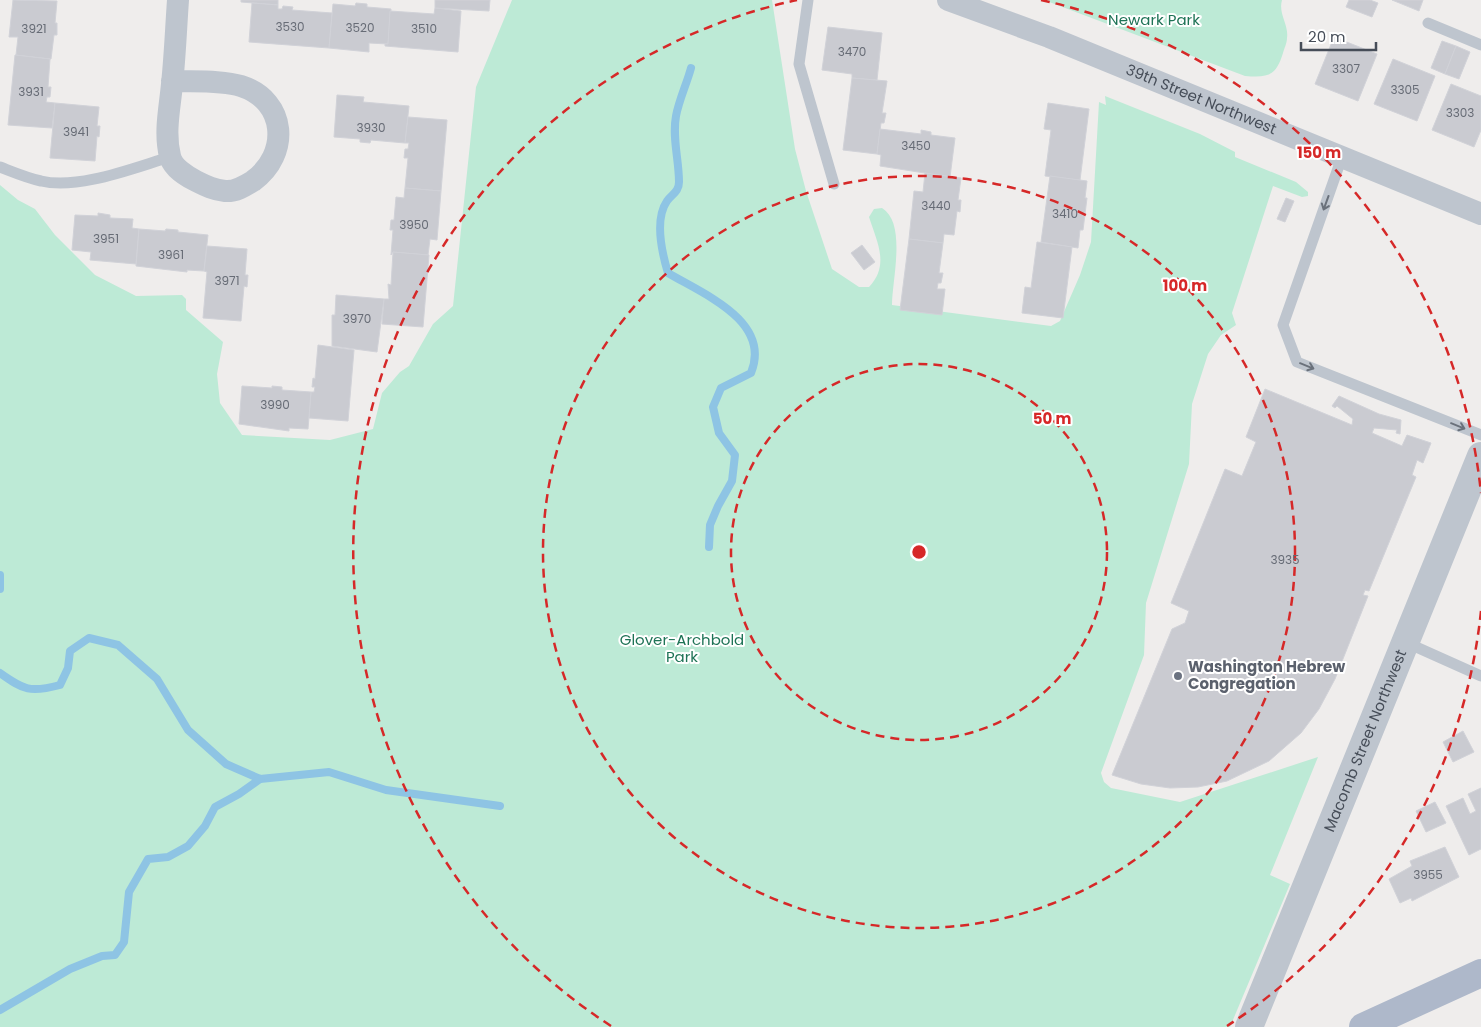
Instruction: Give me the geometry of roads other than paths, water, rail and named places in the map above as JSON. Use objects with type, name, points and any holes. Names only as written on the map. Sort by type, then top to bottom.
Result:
[{"type":"main road","points":[[1363,1027],[1481,973]]},
{"type":"street","points":[[172,81],[238,85],[254,91],[267,102],[276,116],[279,133],[277,150],[270,165],[244,187],[227,191],[210,188],[191,179],[177,168],[170,157],[167,132],[178,0]]},
{"type":"street","name":"39th Street Northwest","points":[[948,0],[1049,37],[1481,214]]},
{"type":"street","name":"Macomb Street Northwest","points":[[1249,1027],[1481,456]]},
{"type":"lane","points":[[808,0],[799,64],[834,184]]},
{"type":"lane","points":[[1428,23],[1481,45]]},
{"type":"lane","points":[[0,167],[42,181],[69,183],[116,173],[170,157]]},
{"type":"lane","points":[[1342,157],[1283,325],[1296,362],[1481,435]]},
{"type":"lane","points":[[1405,642],[1481,676]]},
{"type":"waterway","points":[[691,68],[676,116],[675,141],[679,185],[677,191],[667,201],[661,217],[660,237],[663,256],[668,273],[715,300],[743,324],[752,338],[755,355],[751,373],[721,388],[713,407],[719,433],[735,455],[732,481],[710,525],[709,547]]},
{"type":"waterway","points":[[0,575],[0,589]]},
{"type":"waterway","points":[[0,673],[15,683],[28,688],[41,689],[60,685],[68,668],[70,651],[89,638],[118,645],[157,679],[188,730],[226,764],[260,779],[329,772],[386,790],[500,806]]},
{"type":"waterway","points":[[0,1010],[70,969],[102,956],[115,955],[124,942],[129,892],[148,859],[168,857],[188,846],[205,826],[215,807],[239,794],[260,779]]},
{"type":"place","name":"Washington Hebrew Congregation","points":[[1178,676]]},
{"type":"park label","name":"Newark Park","points":[[1154,20]]},
{"type":"park label","name":"Glover-Archbold Park","points":[[682,648]]}]
